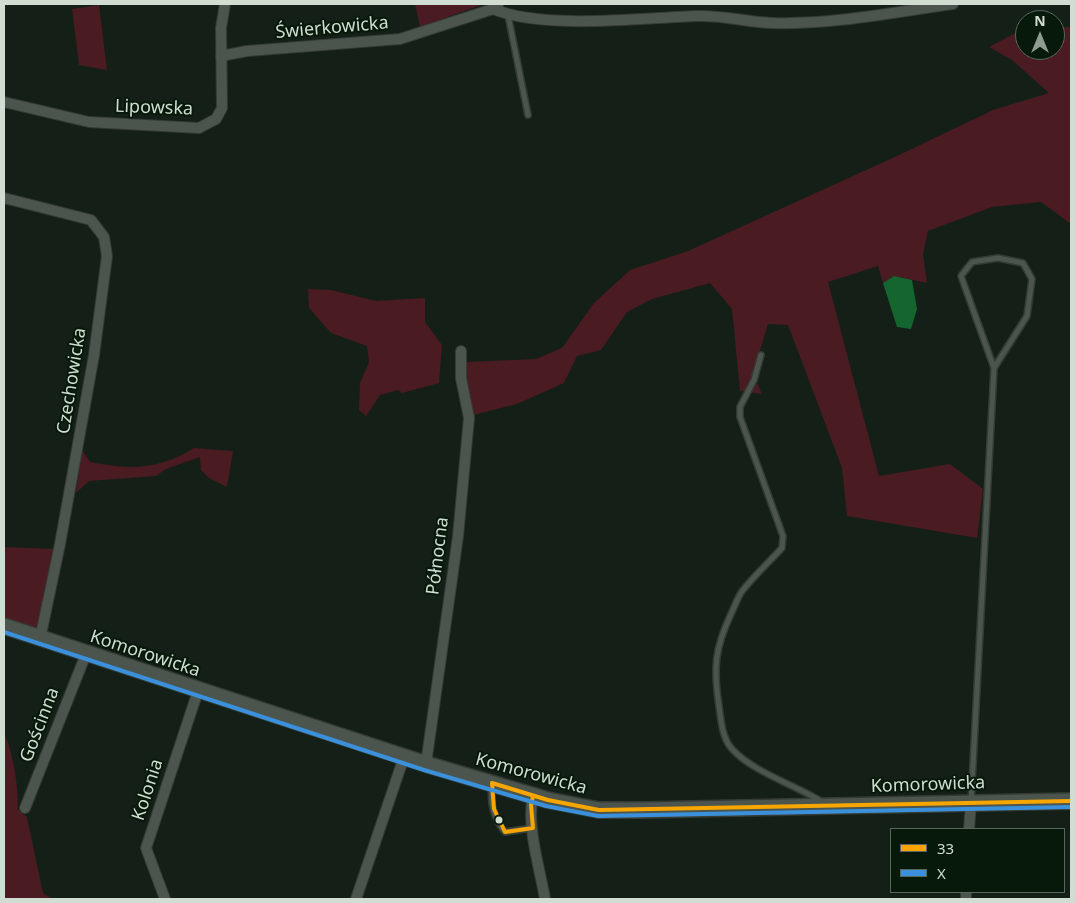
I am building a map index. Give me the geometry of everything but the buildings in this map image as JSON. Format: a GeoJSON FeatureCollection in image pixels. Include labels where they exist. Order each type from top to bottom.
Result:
{"type":"FeatureCollection","features":[{"type":"Feature","properties":{"kind":"street","name":"Lipowska"},"geometry":{"type":"LineString","coordinates":[[4,102],[90,122],[199,128],[216,119],[222,108],[221,28],[225,4]]}},
{"type":"Feature","properties":{"kind":"street"},"geometry":{"type":"LineString","coordinates":[[496,6],[508,15],[570,20],[719,15],[772,23],[834,20],[953,4]]}},
{"type":"Feature","properties":{"kind":"street","name":"Świerkowicka"},"geometry":{"type":"LineString","coordinates":[[221,56],[247,51],[400,39],[496,6]]}},
{"type":"Feature","properties":{"kind":"street","name":"Czechowicka"},"geometry":{"type":"LineString","coordinates":[[4,198],[91,220],[104,237],[107,256],[94,355],[60,544],[40,639]]}},
{"type":"Feature","properties":{"kind":"street","name":"Północna"},"geometry":{"type":"LineString","coordinates":[[426,764],[458,533],[469,418],[461,378],[461,351]]}},
{"type":"Feature","properties":{"kind":"street","name":"Komorowicka"},"geometry":{"type":"LineString","coordinates":[[4,626],[426,764],[578,808],[599,810],[830,807],[1071,801]]}},
{"type":"Feature","properties":{"kind":"street","name":"Gościnna"},"geometry":{"type":"LineString","coordinates":[[25,808],[86,654]]}},
{"type":"Feature","properties":{"kind":"street","name":"Kolonia"},"geometry":{"type":"LineString","coordinates":[[165,899],[146,848],[198,691]]}},
{"type":"Feature","properties":{"kind":"street"},"geometry":{"type":"LineString","coordinates":[[356,899],[404,757]]}},
{"type":"Feature","properties":{"kind":"street"},"geometry":{"type":"LineString","coordinates":[[533,796],[531,805],[533,828],[545,899]]}},
{"type":"Feature","properties":{"kind":"street"},"geometry":{"type":"LineString","coordinates":[[969,828],[971,803]]}},
{"type":"Feature","properties":{"kind":"lane"},"geometry":{"type":"LineString","coordinates":[[508,15],[528,115]]}},
{"type":"Feature","properties":{"kind":"lane"},"geometry":{"type":"LineString","coordinates":[[971,803],[994,368],[961,276],[972,262],[998,258],[1023,263],[1032,279],[1027,316],[994,368]]}},
{"type":"Feature","properties":{"kind":"lane"},"geometry":{"type":"LineString","coordinates":[[761,354],[754,380],[740,407],[740,417],[783,536],[783,542],[782,548],[742,592],[722,633],[715,656],[716,690],[722,730],[731,748],[742,758],[770,775],[807,792],[830,807]]}},
{"type":"Feature","properties":{"kind":"lane"},"geometry":{"type":"LineString","coordinates":[[492,783],[491,797],[496,822],[505,832],[533,828]]}},
{"type":"Feature","properties":{"kind":"shaded area"},"geometry":{"type":"Polygon","coordinates":[[[415,4],[484,4],[420,27],[415,4]]]}},
{"type":"Feature","properties":{"kind":"shaded area"},"geometry":{"type":"Polygon","coordinates":[[[99,5],[107,70],[79,65],[72,9],[99,5]]]}},
{"type":"Feature","properties":{"kind":"shaded area"},"geometry":{"type":"Polygon","coordinates":[[[1065,27],[1071,27],[1071,224],[1041,202],[992,207],[928,231],[923,254],[927,283],[894,276],[883,283],[878,266],[828,282],[879,476],[950,464],[983,489],[977,538],[847,516],[842,468],[788,325],[768,324],[753,374],[762,394],[740,391],[732,309],[710,283],[652,299],[627,312],[601,350],[577,356],[564,383],[517,404],[473,415],[466,379],[467,362],[536,359],[562,348],[594,303],[630,270],[688,251],[993,110],[1049,93],[1012,60],[989,47],[1015,33],[1015,60],[1065,60],[1065,27]]]}},
{"type":"Feature","properties":{"kind":"shaded area"},"geometry":{"type":"Polygon","coordinates":[[[894,276],[912,280],[917,309],[911,329],[897,327],[883,283],[894,276]]]}},
{"type":"Feature","properties":{"kind":"shaded area"},"geometry":{"type":"Polygon","coordinates":[[[308,289],[331,290],[376,301],[425,298],[425,322],[442,345],[439,383],[402,393],[398,390],[380,395],[366,416],[359,410],[360,383],[369,362],[367,346],[331,333],[309,308],[308,289]]]}},
{"type":"Feature","properties":{"kind":"shaded area"},"geometry":{"type":"Polygon","coordinates":[[[194,448],[233,451],[227,487],[209,478],[201,470],[200,457],[166,469],[156,476],[89,481],[76,493],[82,450],[90,462],[131,467],[169,461],[194,448]]]}},
{"type":"Feature","properties":{"kind":"shaded area"},"geometry":{"type":"Polygon","coordinates":[[[4,547],[53,549],[37,630],[4,618],[4,547]]]}},
{"type":"Feature","properties":{"kind":"shaded area"},"geometry":{"type":"Polygon","coordinates":[[[4,732],[15,771],[18,810],[27,817],[43,893],[52,899],[4,899],[4,732]]]}},
{"type":"Feature","properties":{"kind":"transit line","name":"X"},"geometry":{"type":"LineString","coordinates":[[4,632],[424,770],[546,806],[598,816],[1071,807]]}},
{"type":"Feature","properties":{"kind":"transit line","name":"33"},"geometry":{"type":"LineString","coordinates":[[533,796],[531,805],[533,828],[505,832],[494,809],[492,783],[548,800],[599,810],[1071,801]]}}]}
